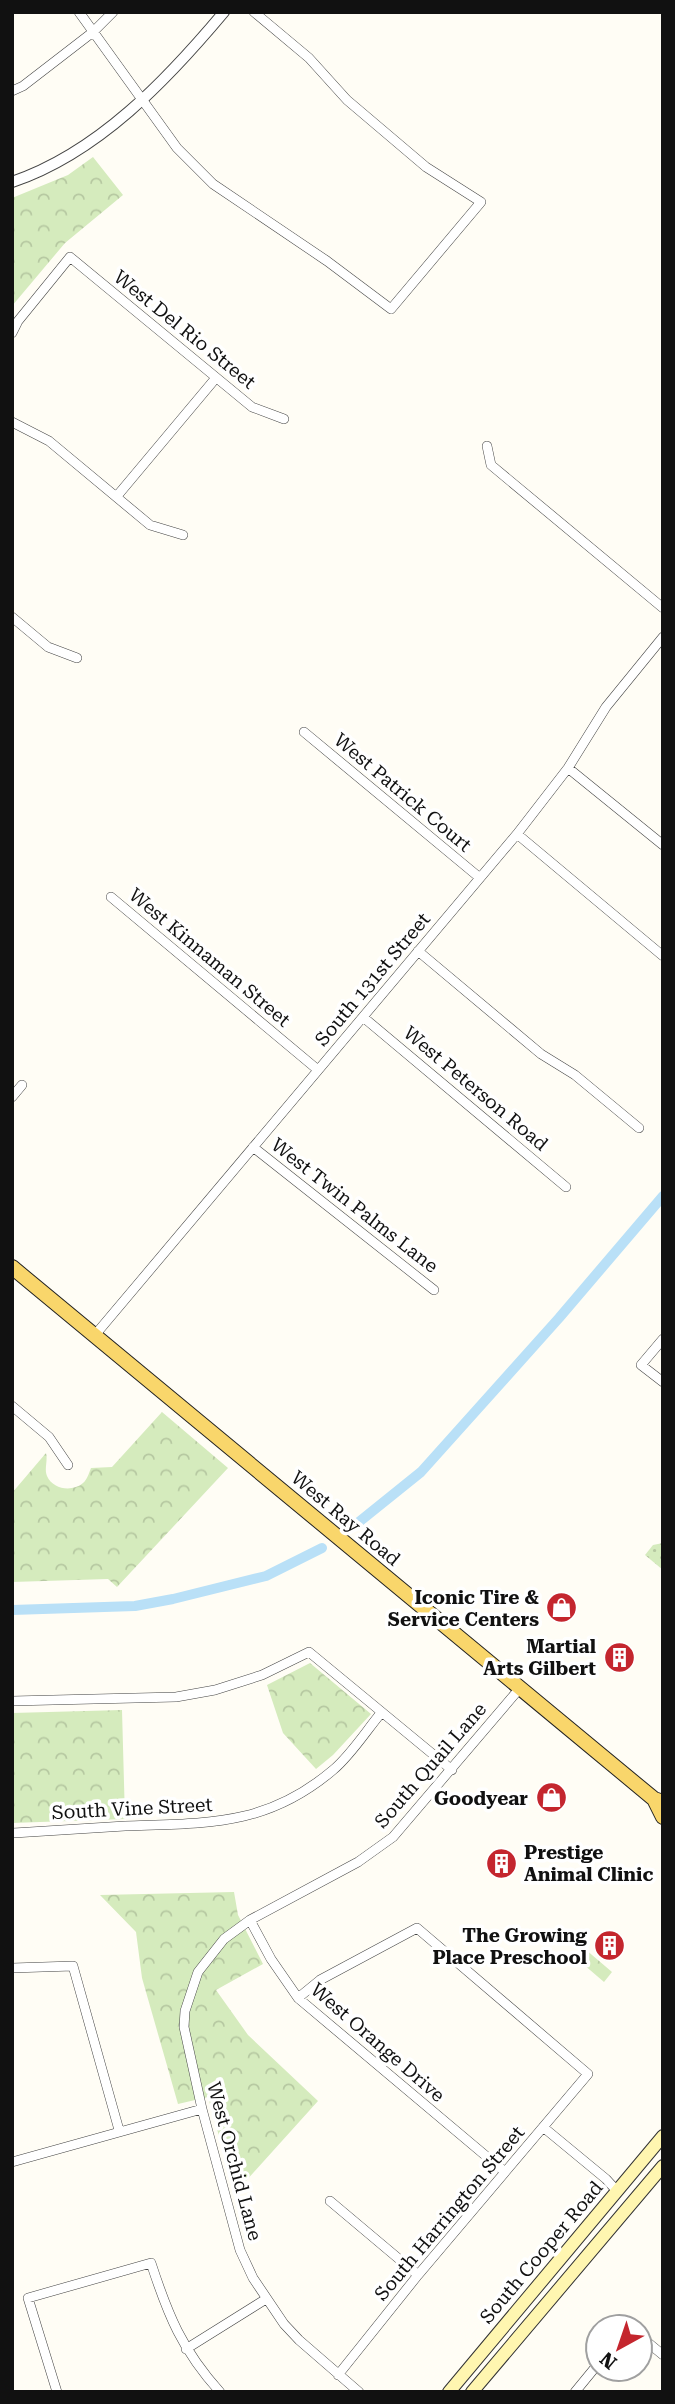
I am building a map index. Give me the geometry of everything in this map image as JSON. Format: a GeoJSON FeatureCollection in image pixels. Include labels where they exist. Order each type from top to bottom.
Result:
{"type":"FeatureCollection","features":[{"type":"Feature","properties":{"kind":"main road","name":"West Ray Road"},"geometry":{"type":"LineString","coordinates":[[12,1267],[658,1801],[663,1816]]}},
{"type":"Feature","properties":{"kind":"main road","name":"South Cooper Road"},"geometry":{"type":"LineString","coordinates":[[449,2392],[663,2136]]}},
{"type":"Feature","properties":{"kind":"main road","name":"South Cooper Road"},"geometry":{"type":"LineString","coordinates":[[472,2392],[663,2166]]}},
{"type":"Feature","properties":{"kind":"main road"},"geometry":{"type":"LineString","coordinates":[[617,2191],[632,2203]]}},
{"type":"Feature","properties":{"kind":"street"},"geometry":{"type":"LineString","coordinates":[[79,12],[177,148],[213,184],[327,261],[391,309],[481,202],[417,160],[347,100],[309,58],[254,12]]}},
{"type":"Feature","properties":{"kind":"street"},"geometry":{"type":"LineString","coordinates":[[12,92],[93,32],[113,12]]}},
{"type":"Feature","properties":{"kind":"street"},"geometry":{"type":"LineString","coordinates":[[12,181],[61,160],[87,143],[178,66],[224,12]]}},
{"type":"Feature","properties":{"kind":"street","name":"West Del Rio Street"},"geometry":{"type":"LineString","coordinates":[[12,333],[18,321],[70,257],[215,379],[252,407],[284,419]]}},
{"type":"Feature","properties":{"kind":"street"},"geometry":{"type":"LineString","coordinates":[[117,496],[215,379]]}},
{"type":"Feature","properties":{"kind":"street"},"geometry":{"type":"LineString","coordinates":[[12,422],[49,441],[149,525],[183,535]]}},
{"type":"Feature","properties":{"kind":"street"},"geometry":{"type":"LineString","coordinates":[[487,446],[491,465],[663,608]]}},
{"type":"Feature","properties":{"kind":"street"},"geometry":{"type":"LineString","coordinates":[[12,617],[48,647],[77,658]]}},
{"type":"Feature","properties":{"kind":"street","name":"South 131st Street"},"geometry":{"type":"LineString","coordinates":[[95,1335],[517,834],[568,768],[606,707],[663,637]]}},
{"type":"Feature","properties":{"kind":"street","name":"West Patrick Court"},"geometry":{"type":"LineString","coordinates":[[304,732],[480,878]]}},
{"type":"Feature","properties":{"kind":"street"},"geometry":{"type":"LineString","coordinates":[[568,768],[663,845]]}},
{"type":"Feature","properties":{"kind":"street"},"geometry":{"type":"LineString","coordinates":[[517,834],[663,956]]}},
{"type":"Feature","properties":{"kind":"street","name":"West Kinnaman Street"},"geometry":{"type":"LineString","coordinates":[[111,897],[318,1070]]}},
{"type":"Feature","properties":{"kind":"street"},"geometry":{"type":"LineString","coordinates":[[418,951],[541,1054],[575,1075],[639,1128]]}},
{"type":"Feature","properties":{"kind":"street","name":"West Peterson Road"},"geometry":{"type":"LineString","coordinates":[[363,1017],[566,1186]]}},
{"type":"Feature","properties":{"kind":"street"},"geometry":{"type":"LineString","coordinates":[[12,1097],[22,1085]]}},
{"type":"Feature","properties":{"kind":"street","name":"West Twin Palms Lane"},"geometry":{"type":"LineString","coordinates":[[253,1147],[434,1290]]}},
{"type":"Feature","properties":{"kind":"street"},"geometry":{"type":"LineString","coordinates":[[663,1339],[641,1364],[663,1382]]}},
{"type":"Feature","properties":{"kind":"street"},"geometry":{"type":"LineString","coordinates":[[12,1406],[49,1437],[68,1465]]}},
{"type":"Feature","properties":{"kind":"street"},"geometry":{"type":"LineString","coordinates":[[12,1701],[176,1696],[215,1690],[262,1675],[309,1652],[452,1770]]}},
{"type":"Feature","properties":{"kind":"street","name":"South Quail Lane"},"geometry":{"type":"LineString","coordinates":[[250,1920],[358,1862],[393,1838],[520,1688]]}},
{"type":"Feature","properties":{"kind":"street","name":"South Vine Street"},"geometry":{"type":"LineString","coordinates":[[12,1833],[192,1825],[248,1816],[284,1803],[335,1769],[381,1713]]}},
{"type":"Feature","properties":{"kind":"street","name":"West Orange Drive"},"geometry":{"type":"LineString","coordinates":[[250,1920],[271,1959],[298,1997],[505,2172]]}},
{"type":"Feature","properties":{"kind":"street","name":"West Orchid Lane"},"geometry":{"type":"LineString","coordinates":[[250,1920],[224,1939],[210,1954],[198,1972],[189,1996],[184,2027],[201,2109],[240,2250],[253,2278],[284,2324],[359,2392]]}},
{"type":"Feature","properties":{"kind":"street","name":"South Harrington Street"},"geometry":{"type":"LineString","coordinates":[[298,1997],[320,1980],[417,1928],[588,2074],[418,2275],[338,2375]]}},
{"type":"Feature","properties":{"kind":"street"},"geometry":{"type":"LineString","coordinates":[[12,1968],[73,1966],[119,2130]]}},
{"type":"Feature","properties":{"kind":"street"},"geometry":{"type":"LineString","coordinates":[[12,2162],[201,2109]]}},
{"type":"Feature","properties":{"kind":"street"},"geometry":{"type":"LineString","coordinates":[[543,2127],[617,2191]]}},
{"type":"Feature","properties":{"kind":"street"},"geometry":{"type":"LineString","coordinates":[[330,2201],[418,2275]]}},
{"type":"Feature","properties":{"kind":"street"},"geometry":{"type":"LineString","coordinates":[[57,2392],[28,2298],[151,2263],[166,2309],[186,2348],[220,2392]]}},
{"type":"Feature","properties":{"kind":"street"},"geometry":{"type":"LineString","coordinates":[[186,2348],[266,2299]]}},
{"type":"Feature","properties":{"kind":"green space"},"geometry":{"type":"Polygon","coordinates":[[[93,157],[123,195],[65,243],[12,306],[12,198],[68,175],[93,157]]]}},
{"type":"Feature","properties":{"kind":"green space"},"geometry":{"type":"Polygon","coordinates":[[[162,1412],[228,1468],[117,1587],[108,1579],[12,1582],[12,1493],[46,1453],[46,1473],[50,1481],[58,1487],[74,1488],[84,1482],[91,1468],[112,1467],[162,1412]]]}},
{"type":"Feature","properties":{"kind":"green space"},"geometry":{"type":"Polygon","coordinates":[[[663,1543],[663,1570],[645,1555],[653,1545],[663,1543]]]}},
{"type":"Feature","properties":{"kind":"green space"},"geometry":{"type":"Polygon","coordinates":[[[310,1663],[371,1714],[333,1755],[316,1769],[283,1733],[267,1685],[310,1663]]]}},
{"type":"Feature","properties":{"kind":"green space"},"geometry":{"type":"Polygon","coordinates":[[[122,1710],[125,1819],[12,1823],[12,1713],[122,1710]]]}},
{"type":"Feature","properties":{"kind":"green space"},"geometry":{"type":"Polygon","coordinates":[[[234,1892],[238,1915],[263,1964],[216,1990],[248,2035],[318,2101],[235,2193],[208,2097],[178,2104],[142,1978],[136,1932],[100,1895],[234,1892]]]}},
{"type":"Feature","properties":{"kind":"green space"},"geometry":{"type":"Polygon","coordinates":[[[585,1949],[612,1972],[604,1982],[576,1958],[585,1949]]]}},
{"type":"Feature","properties":{"kind":"waterway"},"geometry":{"type":"LineString","coordinates":[[354,1526],[421,1472],[559,1318],[663,1196]]}},
{"type":"Feature","properties":{"kind":"waterway"},"geometry":{"type":"LineString","coordinates":[[12,1610],[135,1606],[173,1599],[266,1576],[322,1548]]}},
{"type":"Feature","properties":{"kind":"place","name":"Iconic Tire & Service Centers"},"geometry":{"type":"Point","coordinates":[562,1608]}},
{"type":"Feature","properties":{"kind":"place","name":"Martial Arts Gilbert"},"geometry":{"type":"Point","coordinates":[619,1657]}},
{"type":"Feature","properties":{"kind":"place","name":"Goodyear"},"geometry":{"type":"Point","coordinates":[551,1798]}},
{"type":"Feature","properties":{"kind":"place","name":"Prestige Animal Clinic"},"geometry":{"type":"Point","coordinates":[501,1863]}},
{"type":"Feature","properties":{"kind":"place","name":"The Growing Place Preschool"},"geometry":{"type":"Point","coordinates":[610,1946]}}]}
